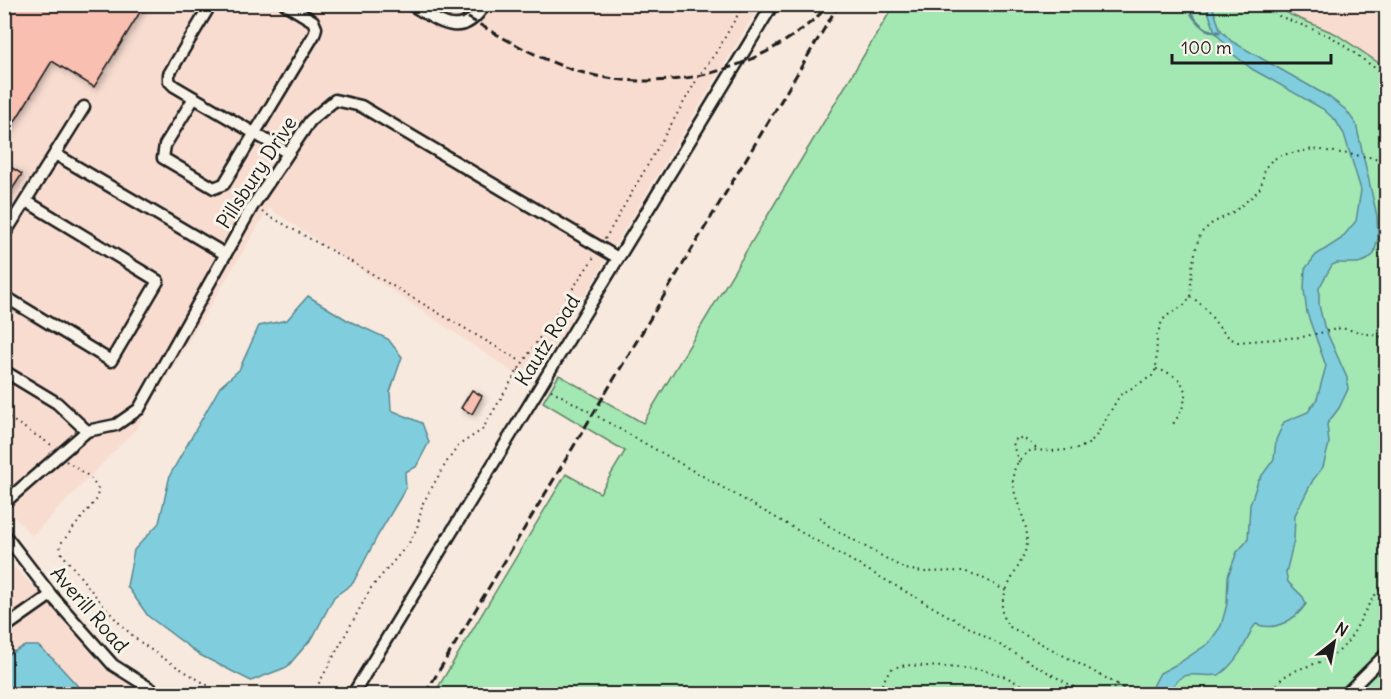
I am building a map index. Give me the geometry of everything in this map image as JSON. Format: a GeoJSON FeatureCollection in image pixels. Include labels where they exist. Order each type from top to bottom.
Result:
{"type":"FeatureCollection","features":[{"type":"Feature","properties":{"kind":"street"},"geometry":{"type":"LineString","coordinates":[[211,4],[170,74],[169,81],[288,153]]}},
{"type":"Feature","properties":{"kind":"street"},"geometry":{"type":"LineString","coordinates":[[194,98],[165,145],[164,158],[214,188],[220,187],[255,134],[314,35],[316,28],[313,21],[285,4]]}},
{"type":"Feature","properties":{"kind":"street"},"geometry":{"type":"LineString","coordinates":[[410,4],[452,27],[462,26],[485,4]]}},
{"type":"Feature","properties":{"kind":"street","name":"Kautz Road"},"geometry":{"type":"LineString","coordinates":[[353,694],[773,4]]}},
{"type":"Feature","properties":{"kind":"street","name":"Pillsbury Drive"},"geometry":{"type":"LineString","coordinates":[[4,503],[87,431],[116,425],[139,409],[252,207],[309,121],[335,100],[361,106],[618,258]]}},
{"type":"Feature","properties":{"kind":"street"},"geometry":{"type":"LineString","coordinates":[[4,235],[84,107]]}},
{"type":"Feature","properties":{"kind":"street"},"geometry":{"type":"LineString","coordinates":[[55,154],[225,254]]}},
{"type":"Feature","properties":{"kind":"street"},"geometry":{"type":"LineString","coordinates":[[4,296],[111,361],[158,281],[26,201]]}},
{"type":"Feature","properties":{"kind":"street"},"geometry":{"type":"LineString","coordinates":[[4,370],[57,404],[87,431]]}},
{"type":"Feature","properties":{"kind":"street","name":"Averill Road"},"geometry":{"type":"LineString","coordinates":[[4,534],[51,595],[113,665],[159,694]]}},
{"type":"Feature","properties":{"kind":"street"},"geometry":{"type":"LineString","coordinates":[[4,628],[51,595]]}},
{"type":"Feature","properties":{"kind":"street"},"geometry":{"type":"LineString","coordinates":[[1346,694],[1386,654]]}},
{"type":"Feature","properties":{"kind":"path"},"geometry":{"type":"LineString","coordinates":[[313,694],[363,600],[409,543],[417,528],[423,503],[446,463],[459,445],[482,430],[518,370],[600,247],[699,76],[717,51],[744,4]]}},
{"type":"Feature","properties":{"kind":"path"},"geometry":{"type":"LineString","coordinates":[[1265,4],[1279,15],[1332,37],[1386,76]]}},
{"type":"Feature","properties":{"kind":"path"},"geometry":{"type":"LineString","coordinates":[[1132,694],[1052,647],[1010,627],[1005,622],[1002,615],[1006,591],[1011,577],[1024,558],[1027,545],[1026,525],[1012,488],[1019,462],[1024,455],[1037,449],[1056,451],[1077,449],[1088,444],[1096,436],[1120,395],[1146,381],[1156,369],[1157,334],[1161,324],[1165,317],[1186,304],[1190,297],[1192,267],[1201,233],[1211,224],[1235,211],[1254,195],[1261,187],[1265,168],[1272,160],[1282,154],[1314,149],[1375,158],[1386,164]]}},
{"type":"Feature","properties":{"kind":"path"},"geometry":{"type":"LineString","coordinates":[[252,207],[357,265],[523,363]]}},
{"type":"Feature","properties":{"kind":"path"},"geometry":{"type":"LineString","coordinates":[[1190,297],[1203,306],[1229,339],[1238,342],[1309,336],[1336,329],[1360,331],[1386,338]]}},
{"type":"Feature","properties":{"kind":"path"},"geometry":{"type":"LineString","coordinates":[[1156,369],[1173,374],[1183,384],[1185,392],[1181,412],[1173,423]]}},
{"type":"Feature","properties":{"kind":"path"},"geometry":{"type":"LineString","coordinates":[[518,370],[1086,694]]}},
{"type":"Feature","properties":{"kind":"path"},"geometry":{"type":"LineString","coordinates":[[4,415],[52,445],[58,456],[90,477],[98,489],[97,499],[62,542],[60,546],[62,554],[99,600],[132,635],[221,694]]}},
{"type":"Feature","properties":{"kind":"path"},"geometry":{"type":"LineString","coordinates":[[1019,462],[1012,443],[1016,438],[1020,437],[1037,449]]}},
{"type":"Feature","properties":{"kind":"path"},"geometry":{"type":"LineString","coordinates":[[820,517],[827,525],[906,569],[923,572],[963,571],[979,576],[1006,591]]}},
{"type":"Feature","properties":{"kind":"path"},"geometry":{"type":"LineString","coordinates":[[1269,694],[1285,676],[1329,658],[1340,650],[1351,637],[1373,597],[1386,584]]}},
{"type":"Feature","properties":{"kind":"path"},"geometry":{"type":"LineString","coordinates":[[868,694],[879,690],[889,671],[898,665],[980,669],[1006,677],[1038,694]]}},
{"type":"Feature","properties":{"kind":"path"},"geometry":{"type":"LineString","coordinates":[[1111,694],[1117,684]]}},
{"type":"Feature","properties":{"kind":"shaded area"},"geometry":{"type":"Polygon","coordinates":[[[5,5],[760,5],[531,384],[269,208],[136,429],[32,536],[5,507],[5,5]]]}},
{"type":"Feature","properties":{"kind":"shaded area"},"geometry":{"type":"Polygon","coordinates":[[[1247,5],[1386,5],[1386,98],[1247,5]]]}},
{"type":"Feature","properties":{"kind":"shaded area"},"geometry":{"type":"Polygon","coordinates":[[[4,556],[45,599],[105,669],[148,694],[5,694],[4,556]]]}},
{"type":"Feature","properties":{"kind":"green space"},"geometry":{"type":"Polygon","coordinates":[[[894,5],[1276,5],[1291,15],[1336,34],[1386,68],[1386,648],[1340,694],[434,694],[566,474],[600,493],[625,451],[543,402],[559,375],[643,423],[894,5]]]}},
{"type":"Feature","properties":{"kind":"green space"},"geometry":{"type":"Polygon","coordinates":[[[1386,661],[1386,694],[1353,694],[1386,661]]]}},
{"type":"Feature","properties":{"kind":"water"},"geometry":{"type":"Polygon","coordinates":[[[1206,5],[1212,5],[1220,29],[1231,41],[1329,97],[1346,110],[1356,124],[1377,216],[1378,238],[1374,254],[1367,260],[1332,265],[1319,288],[1319,305],[1324,326],[1347,378],[1348,389],[1339,408],[1327,424],[1329,444],[1323,467],[1313,480],[1295,515],[1294,540],[1286,573],[1288,582],[1303,597],[1306,604],[1284,623],[1270,626],[1256,624],[1236,658],[1219,675],[1184,676],[1168,694],[1149,694],[1160,673],[1209,643],[1221,626],[1227,604],[1228,576],[1237,552],[1248,540],[1250,505],[1258,481],[1274,459],[1276,440],[1284,422],[1308,412],[1317,399],[1326,366],[1307,313],[1304,290],[1305,269],[1316,255],[1341,239],[1356,221],[1361,190],[1344,134],[1336,121],[1323,109],[1252,69],[1234,55],[1215,32],[1206,5]]]}},
{"type":"Feature","properties":{"kind":"water"},"geometry":{"type":"Polygon","coordinates":[[[308,296],[347,320],[388,339],[402,357],[390,392],[391,410],[422,423],[429,442],[416,467],[405,472],[406,488],[353,583],[334,597],[313,637],[287,667],[251,681],[200,655],[148,616],[127,586],[134,550],[159,523],[170,475],[220,387],[239,370],[259,326],[287,320],[308,296]]]}},
{"type":"Feature","properties":{"kind":"water"},"geometry":{"type":"Polygon","coordinates":[[[25,646],[38,646],[85,694],[5,694],[5,656],[25,646]]]}},
{"type":"Feature","properties":{"kind":"building"},"geometry":{"type":"Polygon","coordinates":[[[4,4],[145,4],[94,87],[52,61],[4,139],[4,4]]]}},
{"type":"Feature","properties":{"kind":"building"},"geometry":{"type":"Polygon","coordinates":[[[4,163],[22,174],[4,202],[4,163]]]}},
{"type":"Feature","properties":{"kind":"building"},"geometry":{"type":"Polygon","coordinates":[[[472,390],[482,396],[472,414],[461,408],[472,390]]]}},
{"type":"Feature","properties":{"kind":"waterway"},"geometry":{"type":"LineString","coordinates":[[1187,4],[1199,24],[1208,30],[1219,32]]}},
{"type":"Feature","properties":{"kind":"railway"},"geometry":{"type":"LineString","coordinates":[[423,4],[451,15]]}},
{"type":"Feature","properties":{"kind":"railway"},"geometry":{"type":"LineString","coordinates":[[445,4],[547,60],[597,76],[633,81],[669,80],[705,74],[740,64],[773,48],[803,28],[830,4]]}},
{"type":"Feature","properties":{"kind":"railway"},"geometry":{"type":"LineString","coordinates":[[425,694],[839,4]]}}]}
